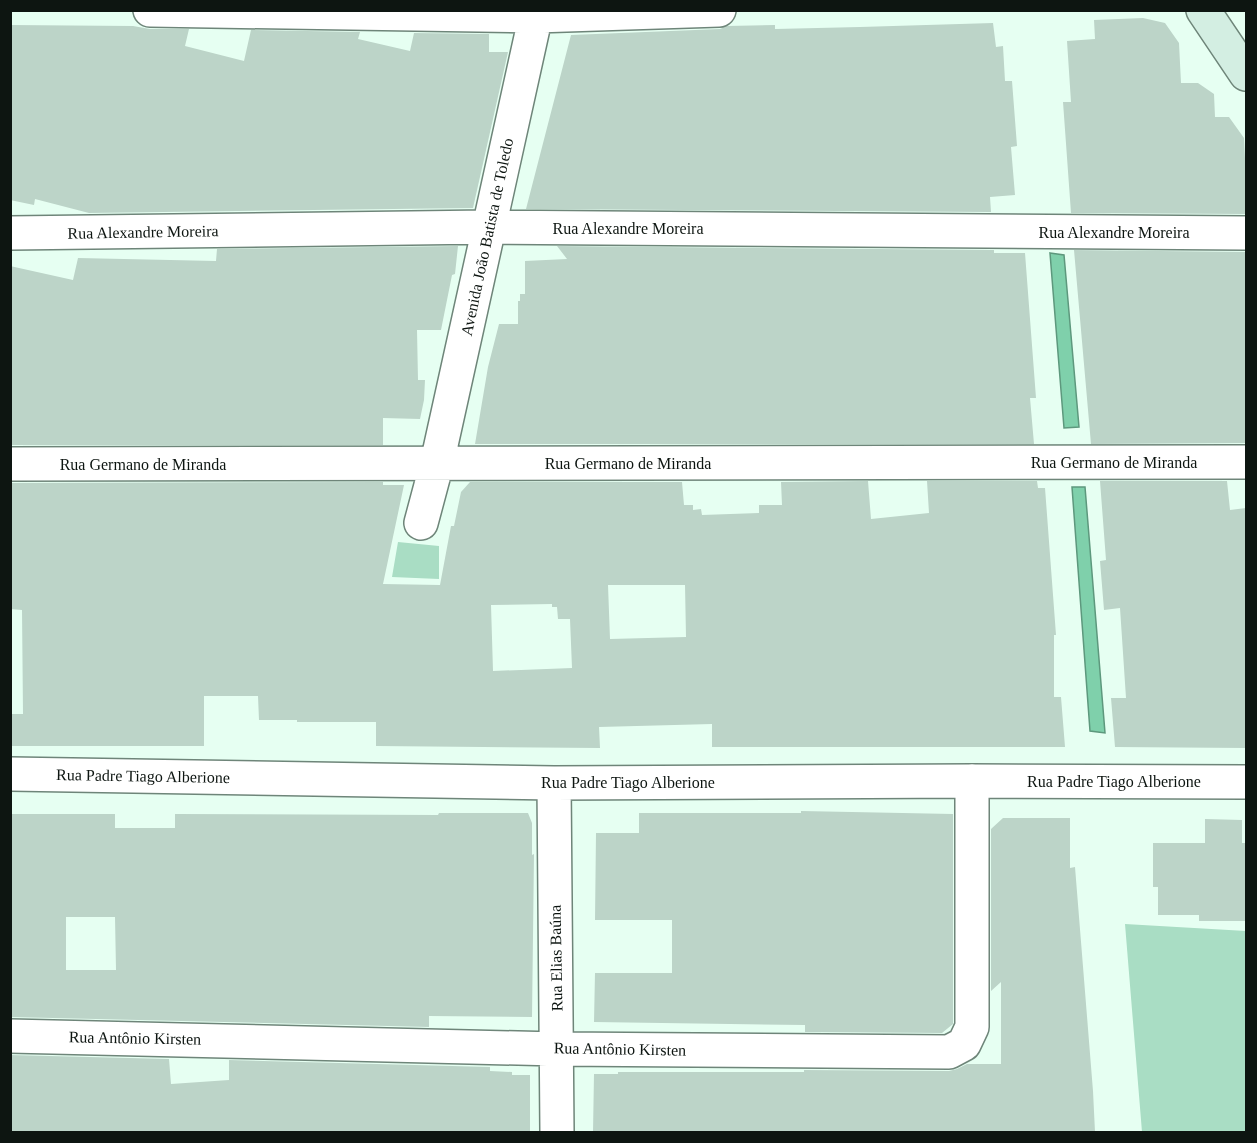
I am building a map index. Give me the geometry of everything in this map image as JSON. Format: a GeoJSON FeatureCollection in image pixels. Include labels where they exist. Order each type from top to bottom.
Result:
{"type":"FeatureCollection","features":[{"type":"Feature","properties":{"kind":"main road"},"geometry":{"type":"LineString","coordinates":[[1203,10],[1246,74]]}},
{"type":"Feature","properties":{"kind":"street"},"geometry":{"type":"LineString","coordinates":[[150,10],[536,13],[719,10]]}},
{"type":"Feature","properties":{"kind":"street","name":"Avenida João Batista de Toledo"},"geometry":{"type":"LineString","coordinates":[[421,523],[437,463],[536,13]]}},
{"type":"Feature","properties":{"kind":"street","name":"Rua Alexandre Moreira"},"geometry":{"type":"LineString","coordinates":[[10,234],[488,227],[1246,233]]}},
{"type":"Feature","properties":{"kind":"street","name":"Rua Germano de Miranda"},"geometry":{"type":"LineString","coordinates":[[10,464],[1246,462]]}},
{"type":"Feature","properties":{"kind":"street","name":"Rua Padre Tiago Alberione"},"geometry":{"type":"LineString","coordinates":[[10,774],[554,783],[1246,782]]}},
{"type":"Feature","properties":{"kind":"street","name":"Rua Antônio Kirsten"},"geometry":{"type":"LineString","coordinates":[[10,1036],[557,1048],[949,1052],[964,1044],[972,1027],[972,781]]}},
{"type":"Feature","properties":{"kind":"street","name":"Rua Elias Baúna"},"geometry":{"type":"LineString","coordinates":[[554,783],[557,1132]]}},
{"type":"Feature","properties":{"kind":"shaded area"},"geometry":{"type":"Polygon","coordinates":[[[1050,253],[1064,255],[1079,427],[1064,428],[1050,253]]]}},
{"type":"Feature","properties":{"kind":"shaded area"},"geometry":{"type":"Polygon","coordinates":[[[1072,487],[1085,487],[1105,733],[1090,731],[1072,487]]]}},
{"type":"Feature","properties":{"kind":"shaded area"},"geometry":{"type":"Polygon","coordinates":[[[398,542],[439,546],[439,579],[392,577],[398,542]]]}},
{"type":"Feature","properties":{"kind":"shaded area"},"geometry":{"type":"Polygon","coordinates":[[[1125,924],[1246,931],[1246,1132],[1142,1132],[1125,924]]]}},
{"type":"Feature","properties":{"kind":"building"},"geometry":{"type":"Polygon","coordinates":[[[1143,18],[1165,23],[1179,43],[1181,83],[1198,83],[1214,94],[1215,117],[1229,117],[1244,138],[1246,214],[1071,213],[1063,102],[1071,102],[1067,41],[1095,39],[1094,20],[1143,18]]]}},
{"type":"Feature","properties":{"kind":"building"},"geometry":{"type":"Polygon","coordinates":[[[993,23],[996,47],[1003,46],[1005,81],[1012,81],[1017,146],[1011,147],[1015,195],[990,197],[991,212],[526,209],[571,35],[720,29],[727,26],[775,25],[775,29],[993,23]]]}},
{"type":"Feature","properties":{"kind":"building"},"geometry":{"type":"Polygon","coordinates":[[[10,25],[189,29],[185,46],[244,61],[251,30],[360,32],[358,39],[410,51],[414,33],[489,34],[489,52],[508,52],[473,208],[89,213],[35,199],[34,205],[10,200],[10,25]]]}},
{"type":"Feature","properties":{"kind":"building"},"geometry":{"type":"Polygon","coordinates":[[[458,246],[455,274],[452,275],[441,330],[417,330],[418,380],[425,380],[420,419],[383,418],[383,445],[10,445],[10,266],[73,280],[78,258],[216,261],[217,249],[458,246]]]}},
{"type":"Feature","properties":{"kind":"building"},"geometry":{"type":"Polygon","coordinates":[[[557,246],[994,250],[994,253],[1025,253],[1036,398],[1030,398],[1034,444],[475,444],[488,367],[499,324],[518,324],[518,301],[520,301],[520,294],[525,294],[525,261],[567,259],[557,246]]]}},
{"type":"Feature","properties":{"kind":"building"},"geometry":{"type":"Polygon","coordinates":[[[1074,250],[1246,252],[1246,443],[1091,444],[1074,250]]]}},
{"type":"Feature","properties":{"kind":"building"},"geometry":{"type":"Polygon","coordinates":[[[868,481],[871,519],[929,513],[927,481],[1037,481],[1038,488],[1045,488],[1056,635],[1054,635],[1054,697],[1061,697],[1065,747],[712,747],[712,724],[599,727],[600,748],[376,746],[376,722],[259,720],[258,696],[204,696],[204,746],[10,746],[10,714],[23,714],[22,610],[10,609],[10,483],[383,482],[383,485],[404,485],[383,584],[440,585],[451,526],[454,526],[461,492],[470,482],[682,482],[684,505],[693,505],[693,510],[701,509],[702,515],[759,513],[759,505],[782,505],[781,482],[868,481]],[[608,585],[610,639],[686,637],[685,585],[608,585]],[[552,604],[491,605],[493,671],[572,668],[570,619],[558,619],[557,607],[552,607],[552,604]]]}},
{"type":"Feature","properties":{"kind":"building"},"geometry":{"type":"Polygon","coordinates":[[[1100,481],[1227,481],[1230,510],[1246,508],[1246,748],[1115,747],[1111,698],[1126,698],[1120,608],[1104,610],[1100,561],[1106,560],[1100,481]]]}},
{"type":"Feature","properties":{"kind":"building"},"geometry":{"type":"Polygon","coordinates":[[[801,811],[953,814],[953,1024],[942,1033],[805,1032],[805,1025],[594,1022],[595,973],[672,973],[672,920],[595,920],[596,833],[639,833],[639,813],[801,813],[801,811]]]}},
{"type":"Feature","properties":{"kind":"building"},"geometry":{"type":"Polygon","coordinates":[[[439,813],[528,813],[532,823],[532,855],[534,854],[532,1017],[429,1016],[429,1027],[10,1017],[10,814],[115,814],[115,828],[175,828],[175,814],[438,815],[439,813]],[[66,917],[66,970],[116,970],[115,917],[66,917]]]}},
{"type":"Feature","properties":{"kind":"building"},"geometry":{"type":"Polygon","coordinates":[[[1003,818],[1070,818],[1070,868],[1075,867],[1095,1132],[593,1132],[594,1074],[804,1072],[804,1070],[949,1071],[967,1064],[1001,1064],[1001,982],[991,991],[991,829],[1003,818]]]}},
{"type":"Feature","properties":{"kind":"building"},"geometry":{"type":"Polygon","coordinates":[[[1205,819],[1242,820],[1242,843],[1246,843],[1246,921],[1199,921],[1199,915],[1158,915],[1158,887],[1153,887],[1153,843],[1205,843],[1205,819]]]}},
{"type":"Feature","properties":{"kind":"building"},"geometry":{"type":"Polygon","coordinates":[[[10,1055],[169,1059],[171,1084],[229,1080],[229,1060],[490,1067],[490,1071],[530,1075],[530,1132],[10,1132],[10,1055]]]}}]}
